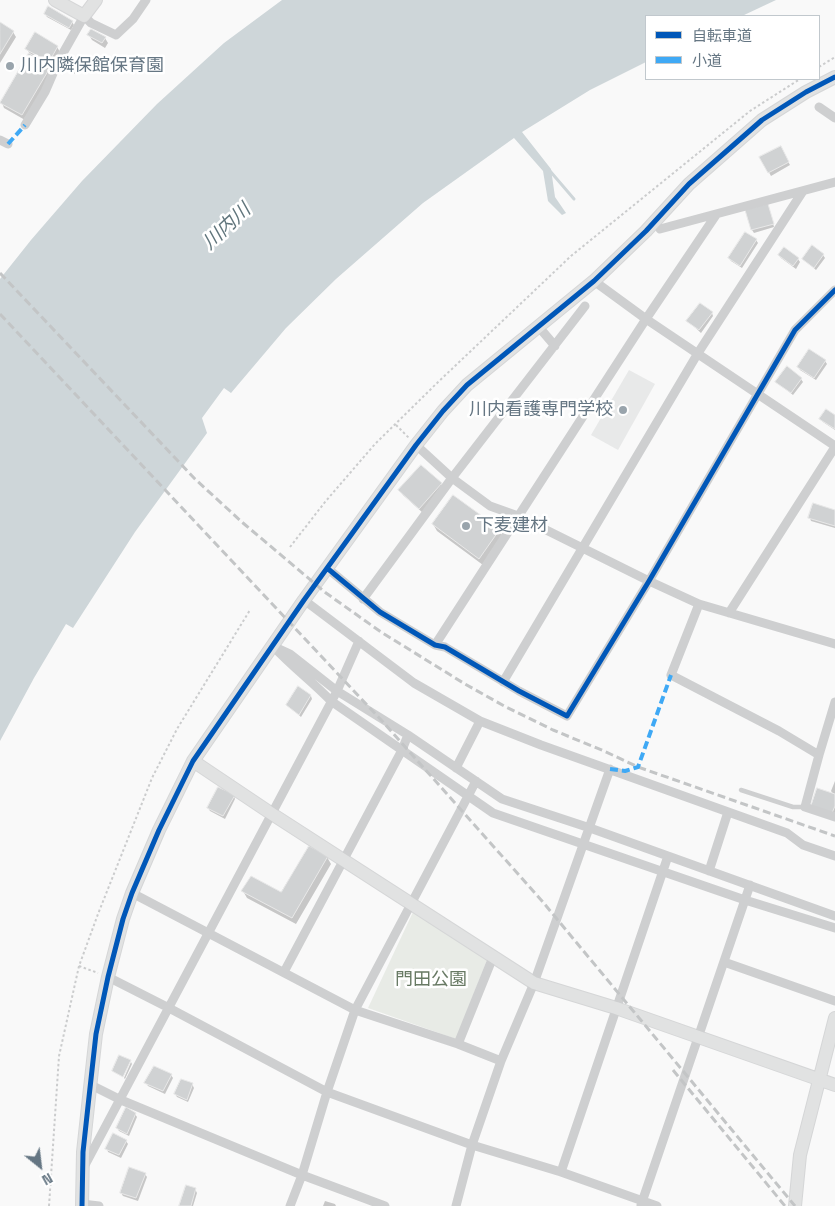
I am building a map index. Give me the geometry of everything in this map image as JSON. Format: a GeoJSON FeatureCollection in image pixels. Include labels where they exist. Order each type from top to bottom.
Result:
{"type":"FeatureCollection","features":[{"type":"Feature","properties":{"kind":"street"},"geometry":{"type":"LineString","coordinates":[[54,0],[84,16],[91,23],[116,35],[133,19],[146,0]]}},
{"type":"Feature","properties":{"kind":"street"},"geometry":{"type":"LineString","coordinates":[[25,125],[45,92],[58,62],[84,16],[96,0]]}},
{"type":"Feature","properties":{"kind":"street"},"geometry":{"type":"LineString","coordinates":[[99,1206],[82,1205],[83,1170],[96,1034],[108,977],[123,919],[132,893],[159,830],[194,761],[304,600],[443,410],[467,385],[594,281],[646,231],[689,184],[730,147],[762,120],[806,92],[835,77]]}},
{"type":"Feature","properties":{"kind":"street"},"geometry":{"type":"LineString","coordinates":[[820,107],[835,118]]}},
{"type":"Feature","properties":{"kind":"street"},"geometry":{"type":"LineString","coordinates":[[660,229],[835,182]]}},
{"type":"Feature","properties":{"kind":"street"},"geometry":{"type":"LineString","coordinates":[[503,682],[698,353],[803,191]]}},
{"type":"Feature","properties":{"kind":"street"},"geometry":{"type":"LineString","coordinates":[[435,644],[646,319],[716,215]]}},
{"type":"Feature","properties":{"kind":"street"},"geometry":{"type":"LineString","coordinates":[[594,281],[646,319],[760,394],[835,447],[728,613]]}},
{"type":"Feature","properties":{"kind":"street"},"geometry":{"type":"LineString","coordinates":[[327,568],[380,612],[567,716],[760,394],[795,330],[835,290]]}},
{"type":"Feature","properties":{"kind":"street"},"geometry":{"type":"LineString","coordinates":[[363,599],[452,478],[585,306]]}},
{"type":"Feature","properties":{"kind":"street"},"geometry":{"type":"LineString","coordinates":[[538,326],[555,346]]}},
{"type":"Feature","properties":{"kind":"street"},"geometry":{"type":"LineString","coordinates":[[416,445],[452,478],[490,506],[518,516],[648,581],[700,604],[835,644]]}},
{"type":"Feature","properties":{"kind":"street"},"geometry":{"type":"LineString","coordinates":[[304,600],[414,683],[480,720],[787,833],[803,845],[835,856]]}},
{"type":"Feature","properties":{"kind":"street"},"geometry":{"type":"LineString","coordinates":[[700,604],[671,675],[779,731],[819,755]]}},
{"type":"Feature","properties":{"kind":"street"},"geometry":{"type":"LineString","coordinates":[[83,1170],[337,691],[359,641]]}},
{"type":"Feature","properties":{"kind":"street"},"geometry":{"type":"LineString","coordinates":[[273,646],[290,654],[337,691],[408,735],[502,799],[590,828],[835,916]]}},
{"type":"Feature","properties":{"kind":"street"},"geometry":{"type":"LineString","coordinates":[[273,646],[285,660],[312,681],[331,701],[493,813],[745,900],[835,928]]}},
{"type":"Feature","properties":{"kind":"street"},"geometry":{"type":"LineString","coordinates":[[835,702],[805,807],[835,817]]}},
{"type":"Feature","properties":{"kind":"street"},"geometry":{"type":"LineString","coordinates":[[456,768],[480,720]]}},
{"type":"Feature","properties":{"kind":"street"},"geometry":{"type":"LineString","coordinates":[[284,972],[402,750],[408,735]]}},
{"type":"Feature","properties":{"kind":"street"},"geometry":{"type":"LineString","coordinates":[[194,761],[272,814],[534,983],[616,1008],[835,1085]]}},
{"type":"Feature","properties":{"kind":"street"},"geometry":{"type":"LineString","coordinates":[[456,1206],[472,1145],[501,1062],[534,983],[610,769]]}},
{"type":"Feature","properties":{"kind":"street"},"geometry":{"type":"LineString","coordinates":[[290,1206],[302,1175],[326,1092],[355,1010],[476,781]]}},
{"type":"Feature","properties":{"kind":"street"},"geometry":{"type":"LineString","coordinates":[[709,871],[728,812]]}},
{"type":"Feature","properties":{"kind":"street"},"geometry":{"type":"LineString","coordinates":[[560,1172],[668,856]]}},
{"type":"Feature","properties":{"kind":"street"},"geometry":{"type":"LineString","coordinates":[[642,1203],[750,885]]}},
{"type":"Feature","properties":{"kind":"street"},"geometry":{"type":"LineString","coordinates":[[132,893],[355,1010],[458,1044],[501,1062]]}},
{"type":"Feature","properties":{"kind":"street"},"geometry":{"type":"LineString","coordinates":[[458,1044],[493,957]]}},
{"type":"Feature","properties":{"kind":"street"},"geometry":{"type":"LineString","coordinates":[[724,962],[835,1001]]}},
{"type":"Feature","properties":{"kind":"street"},"geometry":{"type":"LineString","coordinates":[[108,977],[326,1092],[472,1145],[560,1172],[642,1203],[657,1206]]}},
{"type":"Feature","properties":{"kind":"street"},"geometry":{"type":"LineString","coordinates":[[795,1206],[800,1155],[835,1018]]}},
{"type":"Feature","properties":{"kind":"street"},"geometry":{"type":"LineString","coordinates":[[90,1085],[121,1100],[302,1175],[385,1206]]}},
{"type":"Feature","properties":{"kind":"lane"},"geometry":{"type":"LineString","coordinates":[[741,790],[793,807],[805,807]]}},
{"type":"Feature","properties":{"kind":"path"},"geometry":{"type":"LineString","coordinates":[[820,66],[835,57]]}},
{"type":"Feature","properties":{"kind":"path"},"geometry":{"type":"LineString","coordinates":[[290,547],[325,502],[375,444],[571,256],[750,111],[798,80]]}},
{"type":"Feature","properties":{"kind":"path"},"geometry":{"type":"LineString","coordinates":[[396,425],[416,445]]}},
{"type":"Feature","properties":{"kind":"path"},"geometry":{"type":"LineString","coordinates":[[49,1206],[59,1056],[79,966],[101,905],[152,778],[178,729],[250,610]]}},
{"type":"Feature","properties":{"kind":"path"},"geometry":{"type":"LineString","coordinates":[[79,966],[108,977]]}},
{"type":"Feature","properties":{"kind":"shaded area","name":"川内看護専門学校"},"geometry":{"type":"Polygon","coordinates":[[[629,370],[655,384],[618,450],[591,435],[629,370]]]}},
{"type":"Feature","properties":{"kind":"green space","name":"門田公園"},"geometry":{"type":"Polygon","coordinates":[[[413,912],[487,960],[456,1039],[368,1008],[413,912]]]}},
{"type":"Feature","properties":{"kind":"water","name":"川内川"},"geometry":{"type":"Polygon","coordinates":[[[282,0],[776,0],[744,15],[645,15],[645,62],[590,90],[522,132],[551,169],[555,197],[566,213],[562,215],[548,201],[543,171],[514,138],[423,203],[336,279],[286,328],[231,393],[224,388],[202,418],[207,433],[135,532],[73,628],[66,624],[0,741],[0,279],[82,181],[157,104],[224,43],[282,0]]]}},
{"type":"Feature","properties":{"kind":"building"},"geometry":{"type":"Polygon","coordinates":[[[48,6],[73,21],[69,28],[44,14],[48,6]]]}},
{"type":"Feature","properties":{"kind":"building"},"geometry":{"type":"Polygon","coordinates":[[[0,22],[14,31],[0,54],[0,22]]]}},
{"type":"Feature","properties":{"kind":"building"},"geometry":{"type":"Polygon","coordinates":[[[91,29],[106,37],[102,43],[87,35],[91,29]]]}},
{"type":"Feature","properties":{"kind":"building"},"geometry":{"type":"Polygon","coordinates":[[[35,32],[58,46],[49,62],[25,49],[35,32]]]}},
{"type":"Feature","properties":{"kind":"building"},"geometry":{"type":"Polygon","coordinates":[[[29,53],[51,66],[22,115],[0,103],[29,53]]]}},
{"type":"Feature","properties":{"kind":"building"},"geometry":{"type":"Polygon","coordinates":[[[67,57],[78,64],[73,72],[62,64],[67,57]]]}},
{"type":"Feature","properties":{"kind":"building"},"geometry":{"type":"Polygon","coordinates":[[[781,146],[789,162],[768,173],[759,157],[781,146]]]}},
{"type":"Feature","properties":{"kind":"building"},"geometry":{"type":"Polygon","coordinates":[[[768,204],[774,224],[751,230],[745,210],[768,204]]]}},
{"type":"Feature","properties":{"kind":"building"},"geometry":{"type":"Polygon","coordinates":[[[745,232],[757,239],[740,266],[728,258],[745,232]]]}},
{"type":"Feature","properties":{"kind":"building"},"geometry":{"type":"Polygon","coordinates":[[[812,245],[824,254],[814,268],[802,259],[812,245]]]}},
{"type":"Feature","properties":{"kind":"building"},"geometry":{"type":"Polygon","coordinates":[[[784,247],[799,258],[793,266],[778,255],[784,247]]]}},
{"type":"Feature","properties":{"kind":"building"},"geometry":{"type":"Polygon","coordinates":[[[700,303],[713,312],[699,330],[686,321],[700,303]]]}},
{"type":"Feature","properties":{"kind":"building"},"geometry":{"type":"Polygon","coordinates":[[[809,349],[826,360],[814,378],[797,367],[809,349]]]}},
{"type":"Feature","properties":{"kind":"building"},"geometry":{"type":"Polygon","coordinates":[[[787,366],[802,378],[791,393],[775,382],[787,366]]]}},
{"type":"Feature","properties":{"kind":"building"},"geometry":{"type":"Polygon","coordinates":[[[826,409],[835,415],[835,429],[819,419],[826,409]]]}},
{"type":"Feature","properties":{"kind":"building","name":"下麦建材"},"geometry":{"type":"Polygon","coordinates":[[[421,465],[442,483],[419,509],[398,490],[421,465]]]}},
{"type":"Feature","properties":{"kind":"building","name":"下麦建材"},"geometry":{"type":"Polygon","coordinates":[[[453,495],[500,529],[479,559],[432,524],[453,495]]]}},
{"type":"Feature","properties":{"kind":"building"},"geometry":{"type":"Polygon","coordinates":[[[813,503],[835,510],[835,526],[808,518],[813,503]]]}},
{"type":"Feature","properties":{"kind":"building"},"geometry":{"type":"Polygon","coordinates":[[[298,686],[311,695],[299,715],[286,705],[298,686]]]}},
{"type":"Feature","properties":{"kind":"building"},"geometry":{"type":"Polygon","coordinates":[[[218,787],[235,795],[223,816],[207,808],[218,787]]]}},
{"type":"Feature","properties":{"kind":"building"},"geometry":{"type":"Polygon","coordinates":[[[817,788],[835,794],[835,806],[832,813],[811,806],[817,788]]]}},
{"type":"Feature","properties":{"kind":"building"},"geometry":{"type":"Polygon","coordinates":[[[309,846],[328,856],[292,918],[241,891],[251,876],[281,892],[309,846]]]}},
{"type":"Feature","properties":{"kind":"building"},"geometry":{"type":"Polygon","coordinates":[[[119,1055],[131,1060],[123,1077],[112,1071],[119,1055]]]}},
{"type":"Feature","properties":{"kind":"building"},"geometry":{"type":"Polygon","coordinates":[[[154,1066],[172,1074],[163,1091],[144,1083],[154,1066]]]}},
{"type":"Feature","properties":{"kind":"building"},"geometry":{"type":"Polygon","coordinates":[[[181,1079],[193,1083],[187,1100],[174,1094],[181,1079]]]}},
{"type":"Feature","properties":{"kind":"building"},"geometry":{"type":"Polygon","coordinates":[[[126,1107],[136,1113],[127,1134],[116,1128],[126,1107]]]}},
{"type":"Feature","properties":{"kind":"building"},"geometry":{"type":"Polygon","coordinates":[[[113,1133],[127,1140],[119,1155],[105,1149],[113,1133]]]}},
{"type":"Feature","properties":{"kind":"building"},"geometry":{"type":"Polygon","coordinates":[[[129,1167],[146,1173],[136,1198],[120,1193],[129,1167]]]}},
{"type":"Feature","properties":{"kind":"building"},"geometry":{"type":"Polygon","coordinates":[[[186,1185],[196,1188],[191,1206],[179,1206],[186,1185]]]}},
{"type":"Feature","properties":{"kind":"waterway"},"geometry":{"type":"LineString","coordinates":[[550,171],[574,199]]}},
{"type":"Feature","properties":{"kind":"railway"},"geometry":{"type":"LineString","coordinates":[[0,273],[195,479],[243,523],[326,593],[381,632],[465,684],[553,730],[638,767],[835,836]]}},
{"type":"Feature","properties":{"kind":"railway"},"geometry":{"type":"LineString","coordinates":[[0,314],[383,722],[542,901],[795,1206]]}},
{"type":"Feature","properties":{"kind":"railway"},"geometry":{"type":"LineString","coordinates":[[673,1070],[785,1206]]}},
{"type":"Feature","properties":{"kind":"marked path"},"geometry":{"type":"LineString","coordinates":[[8,144],[25,125]]}},
{"type":"Feature","properties":{"kind":"marked path"},"geometry":{"type":"LineString","coordinates":[[610,769],[625,771],[638,767],[671,675]]}},
{"type":"Feature","properties":{"kind":"cycle path"},"geometry":{"type":"LineString","coordinates":[[82,1206],[83,1152],[96,1034],[108,977],[123,919],[132,893],[159,830],[193,761],[304,600],[416,445],[467,385],[594,281],[646,231],[689,184],[762,120],[806,92],[835,77]]}},
{"type":"Feature","properties":{"kind":"cycle path"},"geometry":{"type":"LineString","coordinates":[[327,568],[380,612],[435,645],[445,647],[519,691],[567,716],[649,581],[795,330],[835,290]]}},
{"type":"Feature","properties":{"kind":"place","name":"川内隣保館保育園"},"geometry":{"type":"Point","coordinates":[10,66]}},
{"type":"Feature","properties":{"kind":"place","name":"川内看護専門学校"},"geometry":{"type":"Point","coordinates":[623,410]}},
{"type":"Feature","properties":{"kind":"place","name":"下麦建材"},"geometry":{"type":"Point","coordinates":[466,526]}}]}
